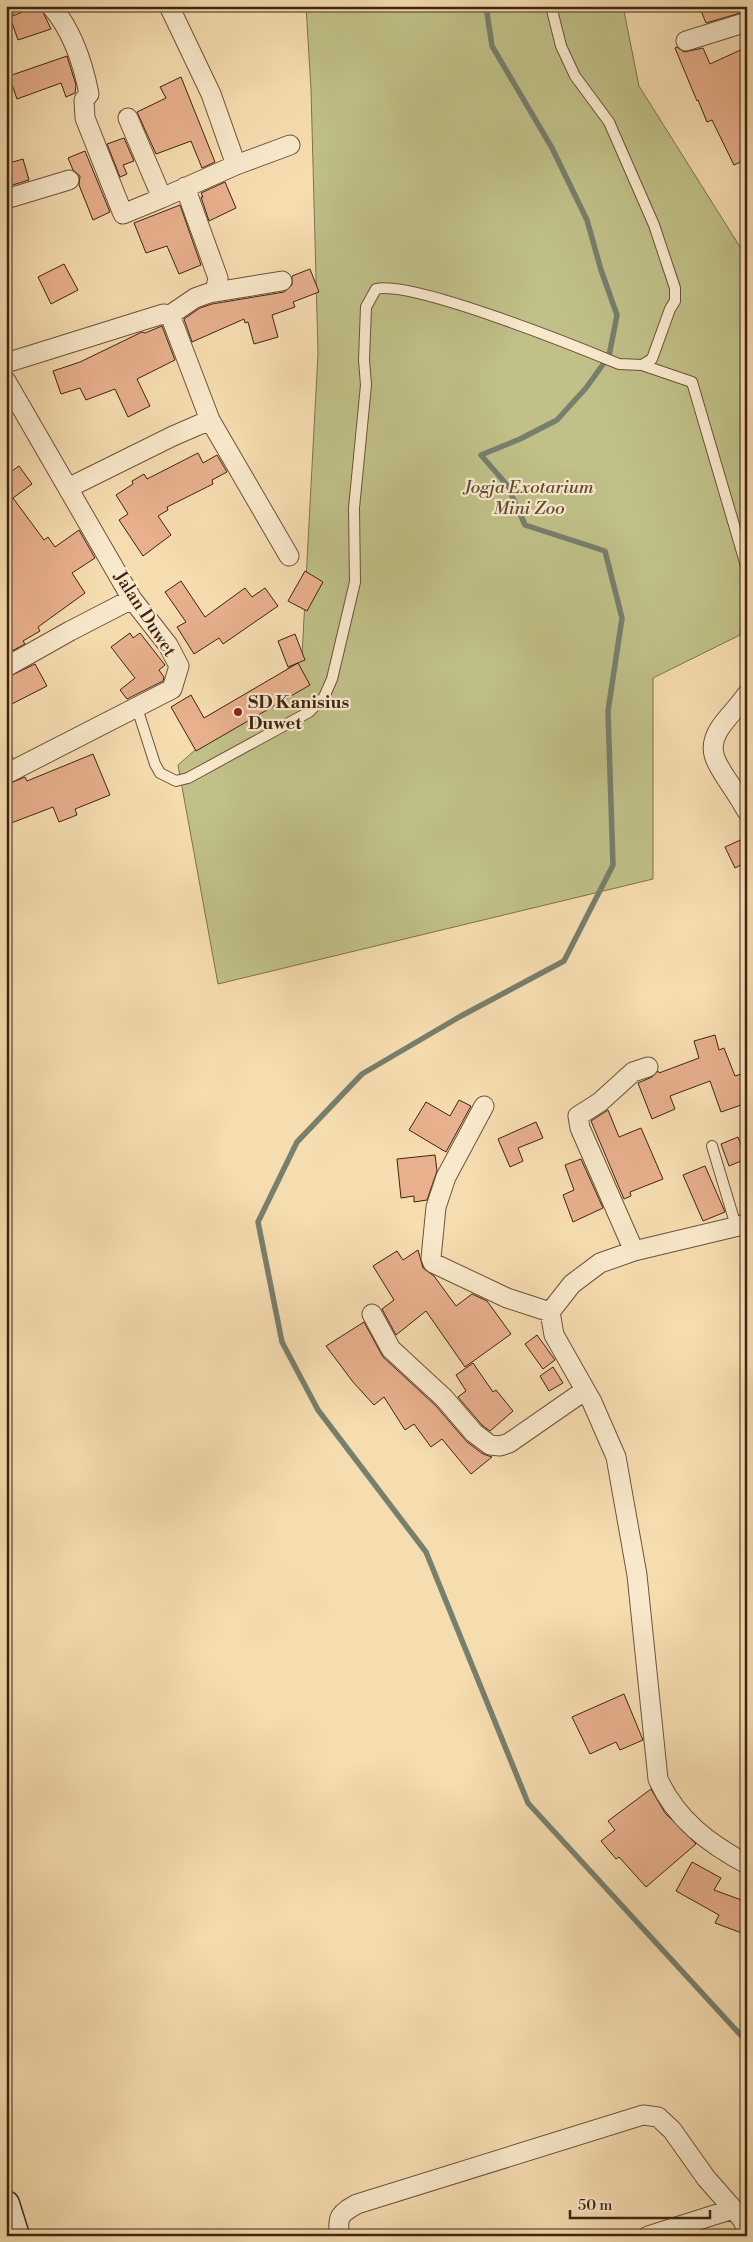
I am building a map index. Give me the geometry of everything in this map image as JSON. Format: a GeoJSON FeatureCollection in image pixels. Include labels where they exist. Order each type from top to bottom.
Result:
{"type":"FeatureCollection","features":[{"type":"Feature","properties":{"kind":"main road"},"geometry":{"type":"LineString","coordinates":[[6,2204],[16,2236]]}},
{"type":"Feature","properties":{"kind":"street"},"geometry":{"type":"LineString","coordinates":[[52,6],[68,28],[85,75],[88,94],[84,100],[85,118],[123,214],[236,165],[290,145]]}},
{"type":"Feature","properties":{"kind":"street"},"geometry":{"type":"LineString","coordinates":[[169,6],[211,94],[236,165]]}},
{"type":"Feature","properties":{"kind":"street"},"geometry":{"type":"LineString","coordinates":[[686,41],[747,22]]}},
{"type":"Feature","properties":{"kind":"street"},"geometry":{"type":"LineString","coordinates":[[128,118],[162,198]]}},
{"type":"Feature","properties":{"kind":"street"},"geometry":{"type":"LineString","coordinates":[[6,199],[69,180]]}},
{"type":"Feature","properties":{"kind":"street"},"geometry":{"type":"LineString","coordinates":[[185,188],[218,278],[215,292]]}},
{"type":"Feature","properties":{"kind":"street"},"geometry":{"type":"LineString","coordinates":[[6,363],[163,314],[170,315],[195,298],[215,292],[282,281]]}},
{"type":"Feature","properties":{"kind":"street"},"geometry":{"type":"LineString","coordinates":[[170,315],[210,420],[289,556]]}},
{"type":"Feature","properties":{"kind":"street","name":"Jalan Duwet"},"geometry":{"type":"LineString","coordinates":[[6,380],[132,599],[168,645],[179,666],[172,689],[6,774]]}},
{"type":"Feature","properties":{"kind":"street"},"geometry":{"type":"LineString","coordinates":[[68,488],[173,436],[210,420]]}},
{"type":"Feature","properties":{"kind":"street"},"geometry":{"type":"LineString","coordinates":[[6,667],[132,599]]}},
{"type":"Feature","properties":{"kind":"street"},"geometry":{"type":"LineString","coordinates":[[747,694],[714,738],[713,756],[718,767],[747,811]]}},
{"type":"Feature","properties":{"kind":"street"},"geometry":{"type":"LineString","coordinates":[[634,1251],[580,1128],[578,1116],[600,1102],[634,1072],[648,1067]]}},
{"type":"Feature","properties":{"kind":"street"},"geometry":{"type":"LineString","coordinates":[[484,1106],[446,1177],[438,1200],[432,1263],[507,1298],[550,1312]]}},
{"type":"Feature","properties":{"kind":"street"},"geometry":{"type":"LineString","coordinates":[[741,1225],[634,1251],[600,1263],[572,1284],[550,1312],[554,1334],[592,1402],[616,1457],[636,1575],[658,1779],[674,1808],[703,1838],[747,1864]]}},
{"type":"Feature","properties":{"kind":"street"},"geometry":{"type":"LineString","coordinates":[[372,1314],[391,1349],[399,1358],[444,1398],[474,1434],[490,1445],[500,1446],[509,1443],[584,1390]]}},
{"type":"Feature","properties":{"kind":"street"},"geometry":{"type":"LineString","coordinates":[[340,2236],[339,2220],[343,2212],[357,2204],[643,2115],[658,2117],[672,2130],[706,2178],[742,2219],[747,2230]]}},
{"type":"Feature","properties":{"kind":"street"},"geometry":{"type":"LineString","coordinates":[[648,2236],[732,2209]]}},
{"type":"Feature","properties":{"kind":"lane"},"geometry":{"type":"LineString","coordinates":[[551,6],[561,46],[575,76],[609,122],[654,225],[675,288],[675,301],[670,309],[652,359],[642,365]]}},
{"type":"Feature","properties":{"kind":"lane"},"geometry":{"type":"LineString","coordinates":[[137,708],[155,764],[160,773],[176,781],[188,778],[309,712],[324,697],[332,678],[356,582],[354,508],[366,385],[364,360],[366,307],[376,289],[385,287],[410,291],[619,364],[642,365],[692,382],[747,569]]}},
{"type":"Feature","properties":{"kind":"lane"},"geometry":{"type":"LineString","coordinates":[[712,1146],[741,1225]]}},
{"type":"Feature","properties":{"kind":"green space","name":"Jogja Exotarium Mini Zoo"},"geometry":{"type":"Polygon","coordinates":[[[306,6],[623,6],[639,86],[747,258],[747,592],[740,635],[653,678],[653,879],[218,984],[178,765],[302,656],[318,353],[311,89],[306,6]]]}},
{"type":"Feature","properties":{"kind":"building"},"geometry":{"type":"Polygon","coordinates":[[[40,6],[51,29],[18,40],[10,17],[40,6]]]}},
{"type":"Feature","properties":{"kind":"building"},"geometry":{"type":"Polygon","coordinates":[[[699,6],[747,6],[747,11],[706,23],[699,6]]]}},
{"type":"Feature","properties":{"kind":"building"},"geometry":{"type":"Polygon","coordinates":[[[677,47],[684,52],[703,48],[710,64],[747,47],[747,159],[734,165],[712,120],[707,122],[675,48],[677,47]]]}},
{"type":"Feature","properties":{"kind":"building"},"geometry":{"type":"Polygon","coordinates":[[[67,56],[76,85],[75,93],[66,97],[61,83],[17,99],[9,76],[67,56]]]}},
{"type":"Feature","properties":{"kind":"building"},"geometry":{"type":"Polygon","coordinates":[[[181,77],[215,162],[202,168],[191,141],[156,154],[137,112],[166,98],[160,87],[181,77]]]}},
{"type":"Feature","properties":{"kind":"building"},"geometry":{"type":"Polygon","coordinates":[[[124,138],[134,161],[123,165],[127,174],[120,177],[107,144],[124,138]]]}},
{"type":"Feature","properties":{"kind":"building"},"geometry":{"type":"Polygon","coordinates":[[[85,151],[110,212],[93,220],[79,185],[80,176],[73,170],[68,158],[85,151]]]}},
{"type":"Feature","properties":{"kind":"building"},"geometry":{"type":"Polygon","coordinates":[[[23,159],[29,180],[6,187],[6,164],[23,159]]]}},
{"type":"Feature","properties":{"kind":"building"},"geometry":{"type":"Polygon","coordinates":[[[225,182],[236,208],[209,221],[201,193],[225,182]]]}},
{"type":"Feature","properties":{"kind":"building"},"geometry":{"type":"Polygon","coordinates":[[[180,205],[201,265],[179,274],[167,246],[146,253],[134,223],[180,205]]]}},
{"type":"Feature","properties":{"kind":"building"},"geometry":{"type":"Polygon","coordinates":[[[64,264],[78,290],[51,304],[38,277],[64,264]]]}},
{"type":"Feature","properties":{"kind":"building"},"geometry":{"type":"Polygon","coordinates":[[[310,269],[319,292],[293,302],[295,307],[272,315],[278,337],[254,344],[248,322],[245,323],[244,319],[192,342],[184,319],[200,308],[212,304],[284,292],[292,285],[292,276],[310,269]]]}},
{"type":"Feature","properties":{"kind":"building"},"geometry":{"type":"Polygon","coordinates":[[[162,326],[175,360],[137,379],[150,406],[128,417],[115,389],[86,400],[80,388],[61,394],[53,371],[80,362],[142,332],[145,333],[162,326]]]}},
{"type":"Feature","properties":{"kind":"building"},"geometry":{"type":"Polygon","coordinates":[[[198,453],[203,463],[217,455],[227,472],[212,480],[213,484],[167,507],[168,510],[158,516],[171,535],[143,556],[119,520],[128,514],[116,495],[133,484],[132,481],[144,474],[147,479],[198,453]]]}},
{"type":"Feature","properties":{"kind":"building"},"geometry":{"type":"Polygon","coordinates":[[[19,466],[32,484],[13,498],[44,540],[48,537],[55,547],[79,530],[95,558],[72,573],[85,593],[38,627],[40,631],[23,641],[25,644],[6,654],[6,475],[19,466]]]}},
{"type":"Feature","properties":{"kind":"building"},"geometry":{"type":"Polygon","coordinates":[[[305,571],[323,582],[307,611],[288,601],[305,571]]]}},
{"type":"Feature","properties":{"kind":"building"},"geometry":{"type":"Polygon","coordinates":[[[181,581],[205,617],[245,588],[252,597],[265,588],[278,606],[223,644],[219,638],[194,654],[177,627],[186,622],[165,592],[181,581]]]}},
{"type":"Feature","properties":{"kind":"building"},"geometry":{"type":"Polygon","coordinates":[[[130,633],[133,638],[140,633],[165,665],[159,670],[164,677],[163,681],[127,699],[120,690],[135,678],[111,647],[130,633]]]}},
{"type":"Feature","properties":{"kind":"building"},"geometry":{"type":"Polygon","coordinates":[[[295,634],[305,660],[288,667],[278,641],[295,634]]]}},
{"type":"Feature","properties":{"kind":"building","name":"SD Kanisius Duwet"},"geometry":{"type":"Polygon","coordinates":[[[298,663],[310,685],[196,751],[171,707],[191,695],[204,718],[298,663]]]}},
{"type":"Feature","properties":{"kind":"building"},"geometry":{"type":"Polygon","coordinates":[[[35,664],[47,686],[6,707],[6,678],[35,664]]]}},
{"type":"Feature","properties":{"kind":"building"},"geometry":{"type":"Polygon","coordinates":[[[6,746],[13,758],[6,761],[6,746]]]}},
{"type":"Feature","properties":{"kind":"building"},"geometry":{"type":"Polygon","coordinates":[[[93,754],[110,795],[75,809],[77,815],[59,822],[53,807],[6,825],[6,785],[25,777],[27,781],[93,754]]]}},
{"type":"Feature","properties":{"kind":"building"},"geometry":{"type":"Polygon","coordinates":[[[747,837],[747,862],[735,868],[725,847],[747,837]]]}},
{"type":"Feature","properties":{"kind":"building"},"geometry":{"type":"Polygon","coordinates":[[[715,1035],[719,1050],[724,1048],[735,1076],[741,1074],[747,1091],[747,1103],[721,1112],[710,1081],[670,1096],[675,1109],[652,1119],[638,1083],[652,1077],[658,1071],[659,1073],[699,1058],[694,1041],[715,1035]]]}},
{"type":"Feature","properties":{"kind":"building"},"geometry":{"type":"Polygon","coordinates":[[[459,1100],[471,1106],[446,1152],[409,1130],[426,1102],[450,1116],[459,1100]]]}},
{"type":"Feature","properties":{"kind":"building"},"geometry":{"type":"Polygon","coordinates":[[[608,1110],[619,1137],[641,1128],[663,1179],[630,1192],[631,1196],[624,1199],[591,1121],[608,1110]]]}},
{"type":"Feature","properties":{"kind":"building"},"geometry":{"type":"Polygon","coordinates":[[[536,1122],[543,1138],[518,1148],[523,1161],[510,1167],[498,1139],[536,1122]]]}},
{"type":"Feature","properties":{"kind":"building"},"geometry":{"type":"Polygon","coordinates":[[[738,1137],[746,1159],[729,1166],[721,1144],[738,1137]]]}},
{"type":"Feature","properties":{"kind":"building"},"geometry":{"type":"Polygon","coordinates":[[[435,1155],[437,1171],[427,1200],[414,1202],[414,1196],[401,1198],[397,1159],[435,1155]]]}},
{"type":"Feature","properties":{"kind":"building"},"geometry":{"type":"Polygon","coordinates":[[[581,1159],[603,1208],[573,1222],[563,1195],[574,1190],[565,1165],[581,1159]]]}},
{"type":"Feature","properties":{"kind":"building"},"geometry":{"type":"Polygon","coordinates":[[[705,1166],[725,1212],[703,1221],[683,1175],[705,1166]]]}},
{"type":"Feature","properties":{"kind":"building"},"geometry":{"type":"Polygon","coordinates":[[[418,1250],[423,1268],[434,1276],[456,1306],[472,1294],[487,1301],[511,1334],[465,1367],[426,1311],[396,1335],[382,1309],[394,1300],[373,1266],[397,1251],[403,1260],[418,1250]]]}},
{"type":"Feature","properties":{"kind":"building"},"geometry":{"type":"Polygon","coordinates":[[[364,1322],[383,1357],[436,1406],[467,1442],[483,1454],[492,1457],[471,1474],[442,1439],[431,1447],[414,1424],[405,1430],[384,1397],[374,1405],[353,1382],[326,1346],[364,1322]]]}},
{"type":"Feature","properties":{"kind":"building"},"geometry":{"type":"Polygon","coordinates":[[[537,1335],[555,1360],[543,1369],[525,1344],[537,1335]]]}},
{"type":"Feature","properties":{"kind":"building"},"geometry":{"type":"Polygon","coordinates":[[[473,1363],[493,1392],[496,1390],[513,1411],[490,1431],[482,1425],[458,1397],[466,1391],[456,1375],[473,1363]]]}},
{"type":"Feature","properties":{"kind":"building"},"geometry":{"type":"Polygon","coordinates":[[[553,1367],[563,1383],[549,1391],[540,1376],[553,1367]]]}},
{"type":"Feature","properties":{"kind":"building"},"geometry":{"type":"Polygon","coordinates":[[[624,1694],[643,1740],[620,1750],[616,1742],[590,1754],[572,1717],[624,1694]]]}},
{"type":"Feature","properties":{"kind":"building"},"geometry":{"type":"Polygon","coordinates":[[[651,1789],[665,1813],[696,1844],[646,1887],[619,1857],[616,1859],[601,1841],[615,1830],[608,1821],[651,1789]]]}},
{"type":"Feature","properties":{"kind":"building"},"geometry":{"type":"Polygon","coordinates":[[[692,1862],[721,1878],[714,1890],[747,1902],[747,1935],[715,1923],[719,1915],[676,1891],[692,1862]]]}},
{"type":"Feature","properties":{"kind":"waterway"},"geometry":{"type":"LineString","coordinates":[[486,6],[492,46],[552,148],[587,220],[601,270],[617,315],[609,356],[586,388],[557,420],[520,439],[481,455],[507,485],[525,525],[605,551],[622,618],[608,711],[613,865],[564,961],[461,1016],[362,1074],[297,1142],[258,1222],[282,1342],[318,1410],[426,1552],[528,1803],[747,2042]]}},
{"type":"Feature","properties":{"kind":"place","name":"SD Kanisius Duwet"},"geometry":{"type":"Point","coordinates":[238,712]}}]}
